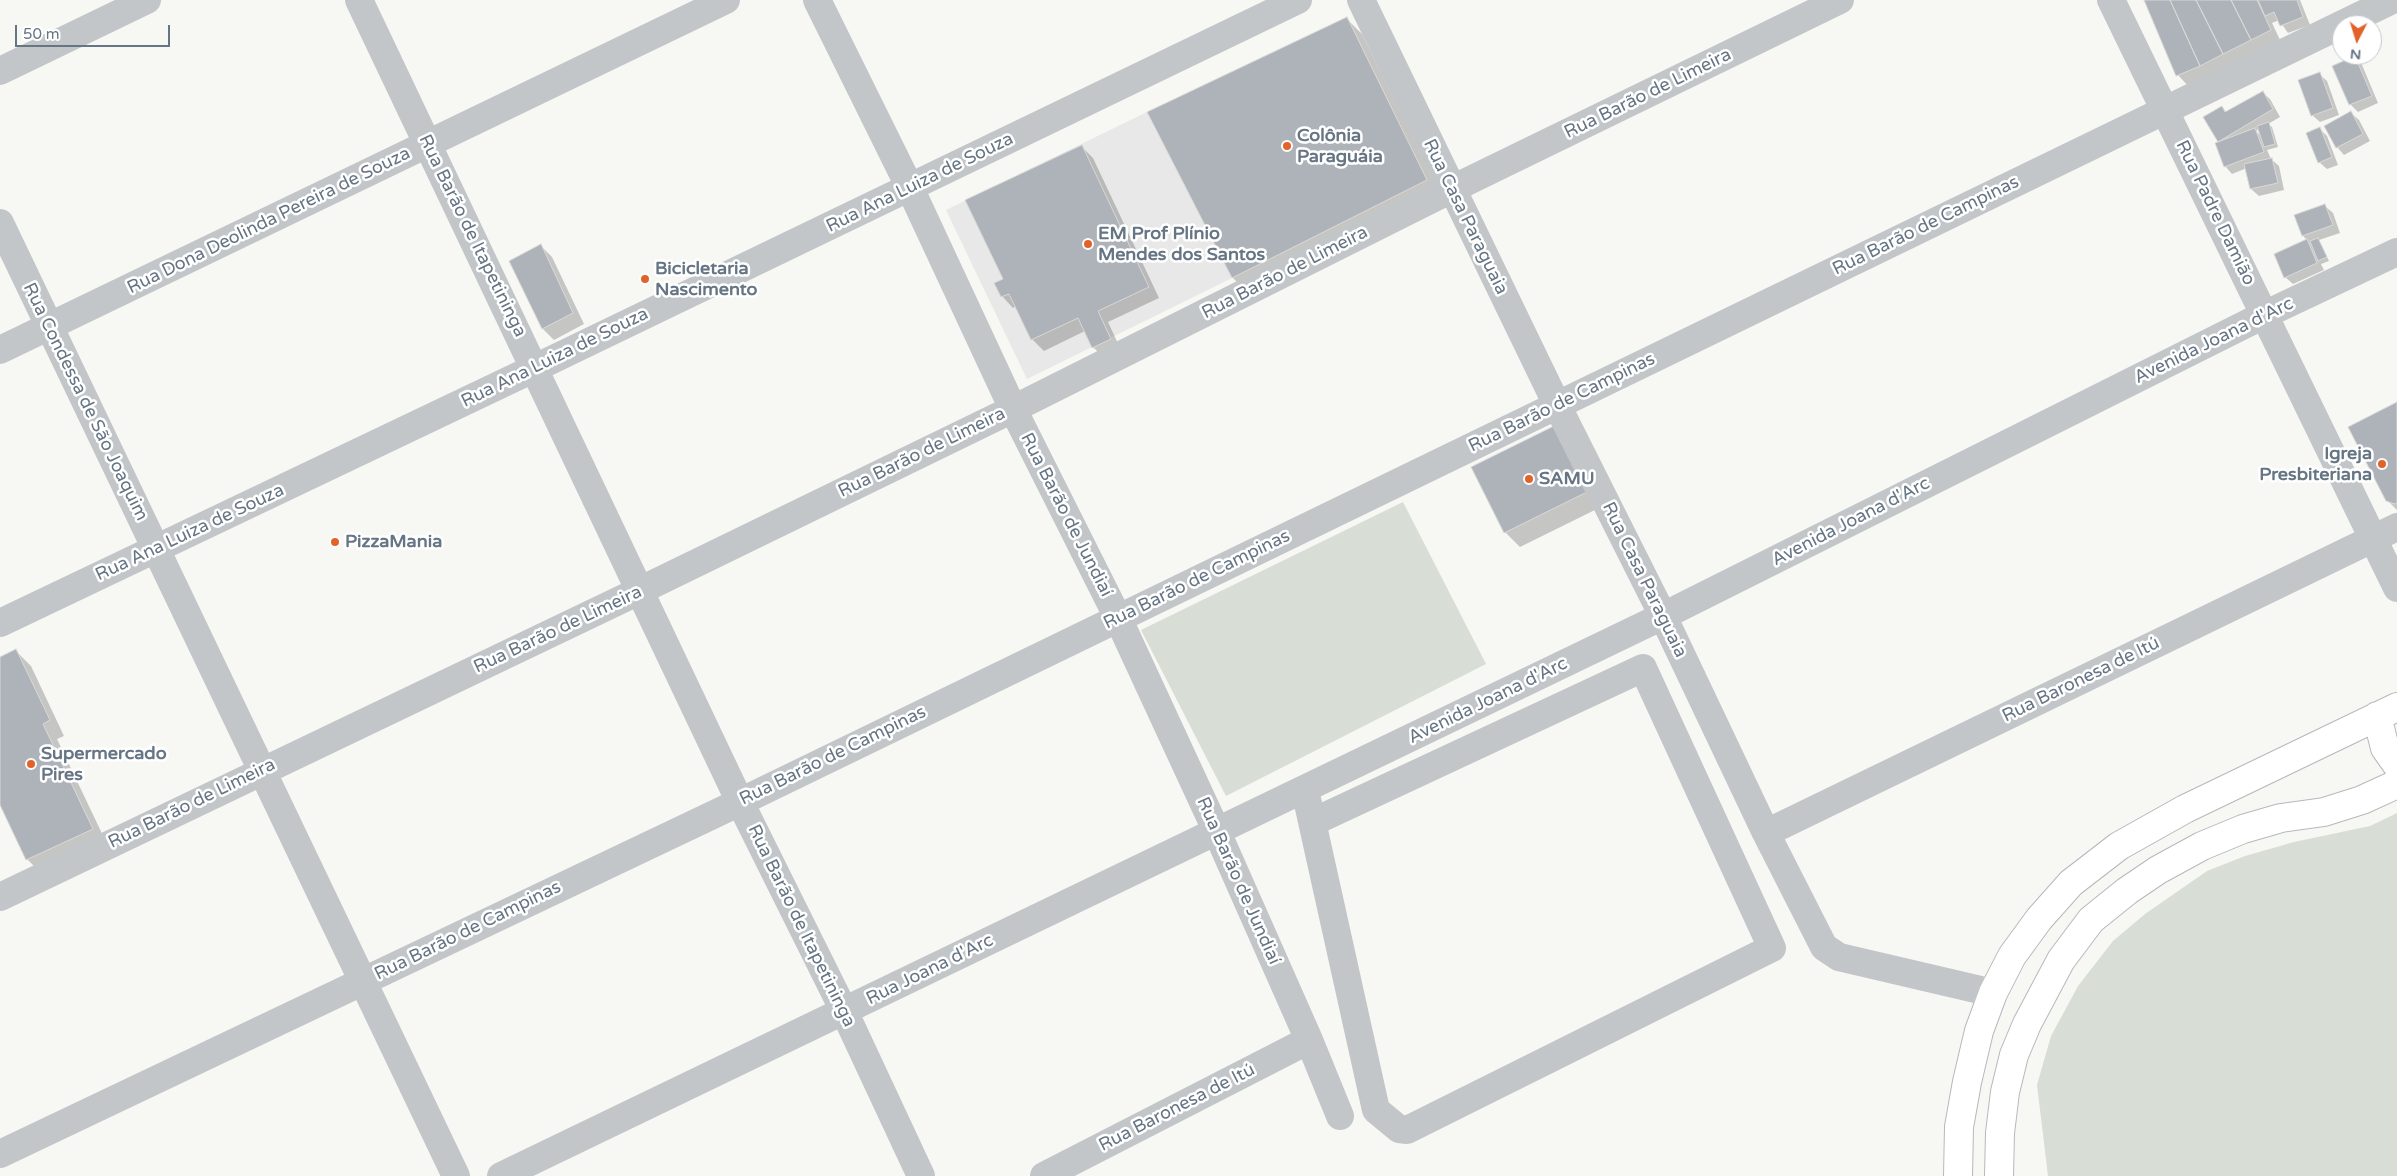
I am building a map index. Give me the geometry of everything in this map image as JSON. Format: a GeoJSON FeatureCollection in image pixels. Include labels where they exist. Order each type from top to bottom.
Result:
{"type":"FeatureCollection","features":[{"type":"Feature","properties":{"kind":"main road"},"geometry":{"type":"LineString","coordinates":[[1958,1176],[1959,1126],[1967,1082],[1979,1031],[1993,994],[2012,956],[2039,919],[2071,883],[2119,846],[2185,809],[2387,712],[2385,748],[2397,766]]}},
{"type":"Feature","properties":{"kind":"main road"},"geometry":{"type":"LineString","coordinates":[[1999,1176],[2003,1108],[2014,1055],[2027,1024],[2061,960],[2091,920],[2151,875],[2202,846],[2243,829],[2281,818],[2324,812],[2362,800],[2397,784]]}},
{"type":"Feature","properties":{"kind":"street"},"geometry":{"type":"LineString","coordinates":[[0,70],[147,0]]}},
{"type":"Feature","properties":{"kind":"street","name":"Rua Barão de Itapetininga"},"geometry":{"type":"LineString","coordinates":[[359,0],[639,591],[740,802],[844,1011],[921,1176]]}},
{"type":"Feature","properties":{"kind":"street","name":"Rua Dona Deolinda Pereira de Souza"},"geometry":{"type":"LineString","coordinates":[[0,350],[726,0]]}},
{"type":"Feature","properties":{"kind":"street","name":"Rua Barão de Jundiaí"},"geometry":{"type":"LineString","coordinates":[[817,0],[910,188],[1012,409],[1118,618],[1217,832],[1309,1040],[1340,1116]]}},
{"type":"Feature","properties":{"kind":"street","name":"Rua Ana Luiza de Souza"},"geometry":{"type":"LineString","coordinates":[[0,623],[535,368],[1298,0]]}},
{"type":"Feature","properties":{"kind":"street","name":"Rua Casa Paraguaia"},"geometry":{"type":"LineString","coordinates":[[1361,0],[1557,405],[1663,616],[1766,833],[1824,947],[1839,957],[1993,994]]}},
{"type":"Feature","properties":{"kind":"street","name":"Rua Barão de Limeira"},"geometry":{"type":"LineString","coordinates":[[0,897],[639,591],[1012,409],[1452,189],[1840,0]]}},
{"type":"Feature","properties":{"kind":"street","name":"Rua Padre Damião"},"geometry":{"type":"LineString","coordinates":[[2111,0],[2397,588]]}},
{"type":"Feature","properties":{"kind":"street","name":"Rua Barão de Campinas"},"geometry":{"type":"LineString","coordinates":[[0,1154],[740,802],[2392,0]]}},
{"type":"Feature","properties":{"kind":"street","name":"Rua Condessa de São Joaquim"},"geometry":{"type":"LineString","coordinates":[[0,223],[456,1176]]}},
{"type":"Feature","properties":{"kind":"street","name":"Avenida Joana d'Arc"},"geometry":{"type":"LineString","coordinates":[[1305,790],[1663,616],[2264,316],[2397,252]]}},
{"type":"Feature","properties":{"kind":"street","name":"Rua Baronesa de Itú"},"geometry":{"type":"LineString","coordinates":[[1766,833],[2397,527]]}},
{"type":"Feature","properties":{"kind":"street"},"geometry":{"type":"LineString","coordinates":[[1305,790],[1376,1110],[1399,1129],[1407,1130],[1772,948],[1643,668],[1313,822]]}},
{"type":"Feature","properties":{"kind":"street","name":"Rua Joana d'Arc"},"geometry":{"type":"LineString","coordinates":[[501,1176],[1305,790]]}},
{"type":"Feature","properties":{"kind":"street","name":"Rua Baronesa de Itú"},"geometry":{"type":"LineString","coordinates":[[1044,1176],[1309,1040]]}},
{"type":"Feature","properties":{"kind":"shaded area","name":"EM Prof Plínio Mendes dos Santos"},"geometry":{"type":"Polygon","coordinates":[[[1147,112],[1232,278],[1027,379],[946,210],[1147,112]]]}},
{"type":"Feature","properties":{"kind":"shaded area"},"geometry":{"type":"Polygon","coordinates":[[[1403,502],[1486,664],[1226,796],[1141,630],[1403,502]]]}},
{"type":"Feature","properties":{"kind":"shaded area"},"geometry":{"type":"Polygon","coordinates":[[[2397,813],[2397,1176],[2048,1176],[2037,1085],[2051,1036],[2078,986],[2113,941],[2145,914],[2207,871],[2245,856],[2294,842],[2370,826],[2397,813]]]}},
{"type":"Feature","properties":{"kind":"building"},"geometry":{"type":"Polygon","coordinates":[[[2144,0],[2170,0],[2200,66],[2176,76],[2144,0]]]}},
{"type":"Feature","properties":{"kind":"building"},"geometry":{"type":"Polygon","coordinates":[[[2170,0],[2196,0],[2223,54],[2200,66],[2170,0]]]}},
{"type":"Feature","properties":{"kind":"building"},"geometry":{"type":"Polygon","coordinates":[[[2196,0],[2231,0],[2251,40],[2223,54],[2196,0]]]}},
{"type":"Feature","properties":{"kind":"building"},"geometry":{"type":"Polygon","coordinates":[[[2231,0],[2257,0],[2271,30],[2251,40],[2231,0]]]}},
{"type":"Feature","properties":{"kind":"building"},"geometry":{"type":"Polygon","coordinates":[[[2258,0],[2297,0],[2303,17],[2280,26],[2274,12],[2265,16],[2258,0]]]}},
{"type":"Feature","properties":{"kind":"building","name":"Colônia Paraguáia"},"geometry":{"type":"Polygon","coordinates":[[[1347,17],[1427,180],[1232,278],[1147,112],[1347,17]]]}},
{"type":"Feature","properties":{"kind":"building"},"geometry":{"type":"Polygon","coordinates":[[[2359,65],[2372,96],[2349,105],[2332,66],[2359,65]]]}},
{"type":"Feature","properties":{"kind":"building"},"geometry":{"type":"Polygon","coordinates":[[[2320,72],[2333,108],[2311,116],[2298,80],[2320,72]]]}},
{"type":"Feature","properties":{"kind":"building"},"geometry":{"type":"Polygon","coordinates":[[[2263,91],[2273,109],[2218,142],[2203,117],[2222,106],[2225,112],[2263,91]]]}},
{"type":"Feature","properties":{"kind":"building"},"geometry":{"type":"Polygon","coordinates":[[[2351,111],[2363,134],[2336,148],[2324,126],[2351,111]]]}},
{"type":"Feature","properties":{"kind":"building"},"geometry":{"type":"Polygon","coordinates":[[[2269,122],[2275,144],[2264,147],[2257,126],[2269,122]]]}},
{"type":"Feature","properties":{"kind":"building"},"geometry":{"type":"Polygon","coordinates":[[[2320,127],[2332,157],[2318,163],[2306,133],[2320,127]]]}},
{"type":"Feature","properties":{"kind":"building"},"geometry":{"type":"Polygon","coordinates":[[[2255,128],[2264,152],[2224,167],[2215,143],[2255,128]]]}},
{"type":"Feature","properties":{"kind":"building"},"geometry":{"type":"Polygon","coordinates":[[[1082,145],[1149,287],[1098,311],[1111,339],[1092,348],[1078,318],[1031,340],[1009,294],[1001,297],[994,283],[1003,279],[965,200],[1082,145]]]}},
{"type":"Feature","properties":{"kind":"building"},"geometry":{"type":"Polygon","coordinates":[[[2272,158],[2278,183],[2250,189],[2244,164],[2272,158]]]}},
{"type":"Feature","properties":{"kind":"building"},"geometry":{"type":"Polygon","coordinates":[[[2325,204],[2333,225],[2302,236],[2294,215],[2325,204]]]}},
{"type":"Feature","properties":{"kind":"building"},"geometry":{"type":"Polygon","coordinates":[[[2318,238],[2327,257],[2318,261],[2310,241],[2318,238]]]}},
{"type":"Feature","properties":{"kind":"building"},"geometry":{"type":"Polygon","coordinates":[[[2307,239],[2317,263],[2284,278],[2274,254],[2307,239]]]}},
{"type":"Feature","properties":{"kind":"building"},"geometry":{"type":"Polygon","coordinates":[[[541,244],[573,313],[542,329],[509,261],[541,244]]]}},
{"type":"Feature","properties":{"kind":"building","name":"Igreja Presbiteriana"},"geometry":{"type":"Polygon","coordinates":[[[2397,402],[2397,503],[2395,504],[2386,501],[2348,427],[2397,402]]]}},
{"type":"Feature","properties":{"kind":"building","name":"SAMU"},"geometry":{"type":"Polygon","coordinates":[[[1554,426],[1587,492],[1504,533],[1471,467],[1554,426]]]}},
{"type":"Feature","properties":{"kind":"building","name":"Supermercado Pires"},"geometry":{"type":"Polygon","coordinates":[[[16,649],[50,720],[43,724],[93,829],[26,860],[0,805],[0,657],[16,649]]]}},
{"type":"Feature","properties":{"kind":"place","name":"Colônia Paraguáia"},"geometry":{"type":"Point","coordinates":[1287,146]}},
{"type":"Feature","properties":{"kind":"place","name":"EM Prof Plínio Mendes dos Santos"},"geometry":{"type":"Point","coordinates":[1088,244]}},
{"type":"Feature","properties":{"kind":"place","name":"Bicicletaria Nascimento"},"geometry":{"type":"Point","coordinates":[645,279]}},
{"type":"Feature","properties":{"kind":"place","name":"Igreja Presbiteriana"},"geometry":{"type":"Point","coordinates":[2382,464]}},
{"type":"Feature","properties":{"kind":"place","name":"SAMU"},"geometry":{"type":"Point","coordinates":[1529,479]}},
{"type":"Feature","properties":{"kind":"place","name":"PizzaMania"},"geometry":{"type":"Point","coordinates":[335,542]}},
{"type":"Feature","properties":{"kind":"place","name":"Supermercado Pires"},"geometry":{"type":"Point","coordinates":[31,764]}}]}
